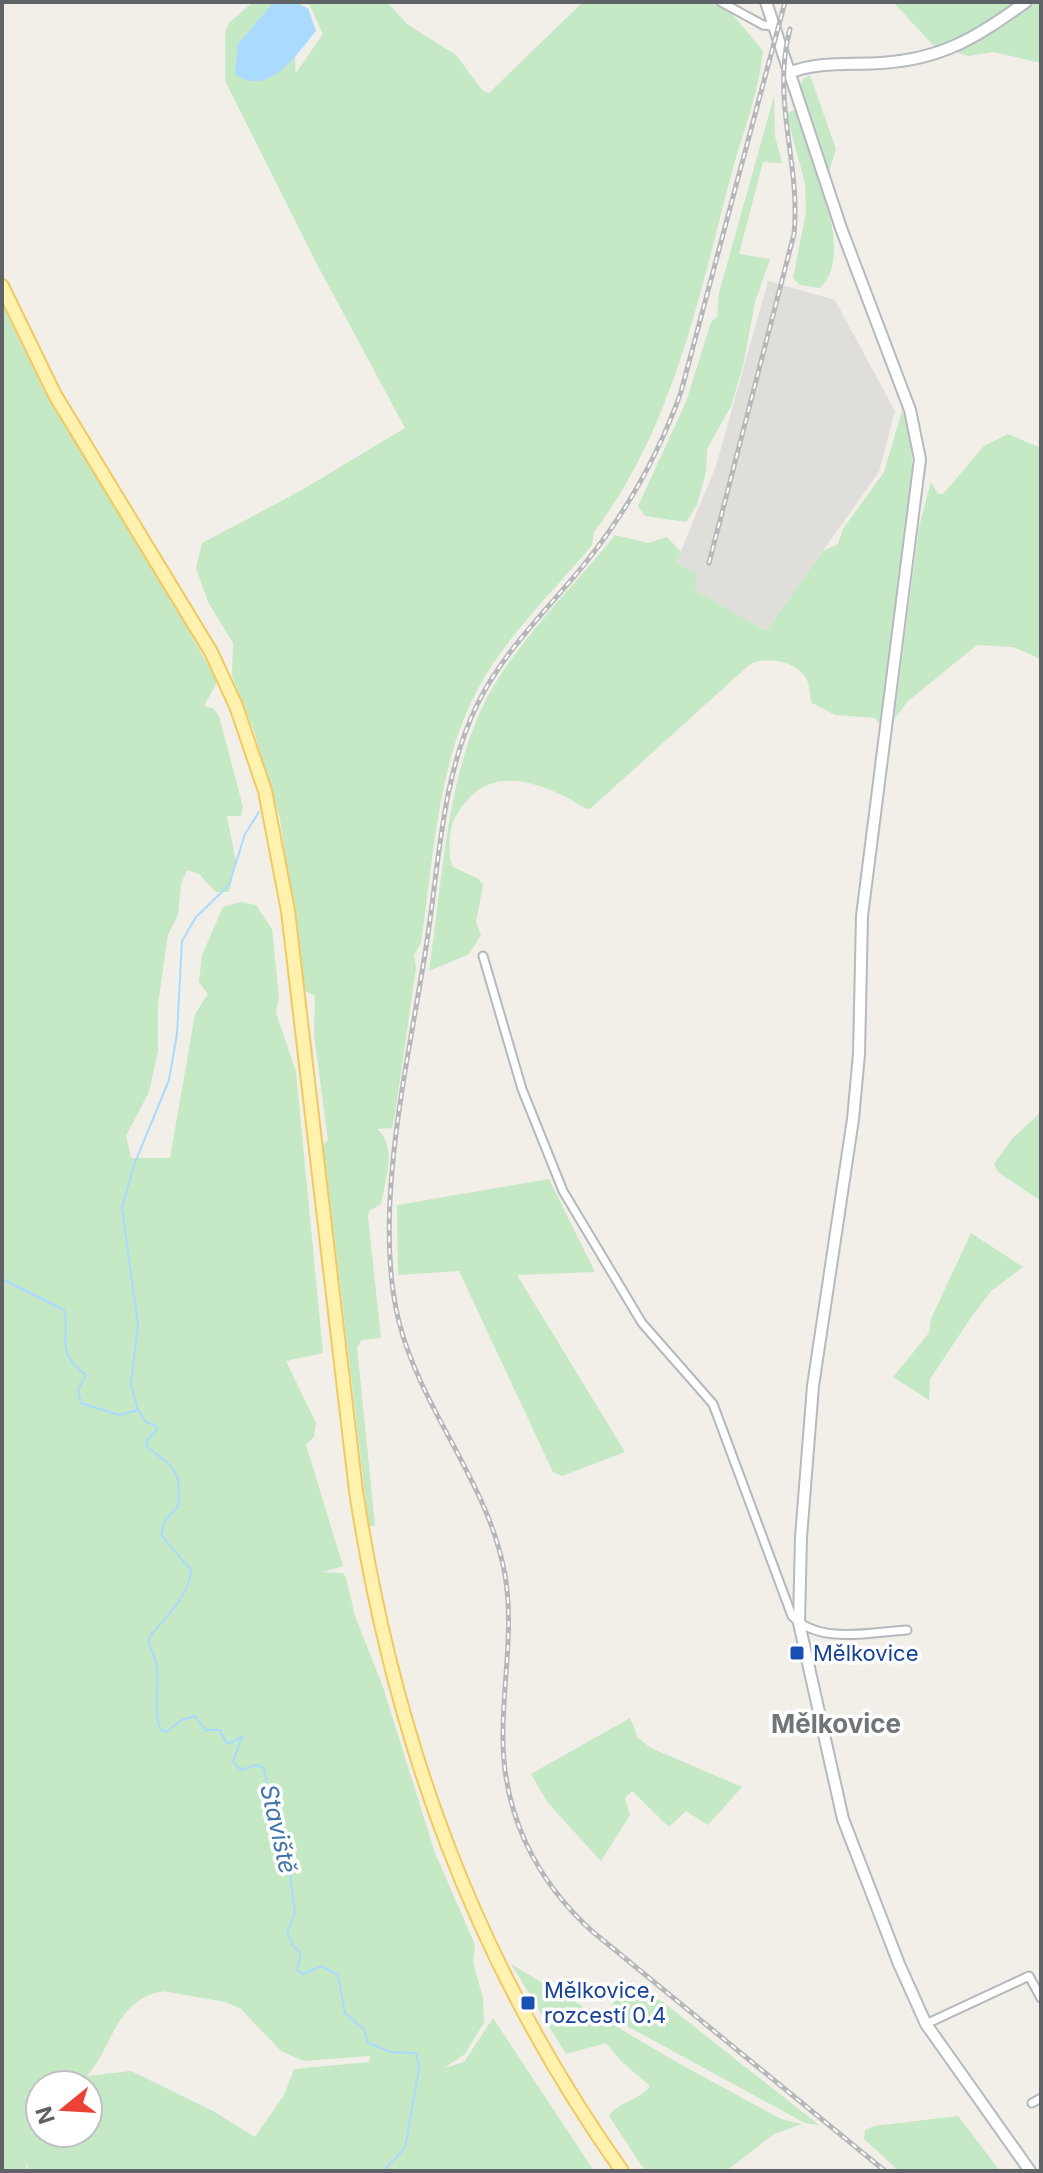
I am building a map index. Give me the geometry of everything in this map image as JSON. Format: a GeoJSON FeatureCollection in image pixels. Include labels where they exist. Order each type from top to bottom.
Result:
{"type":"FeatureCollection","features":[{"type":"Feature","properties":{"kind":"main road"},"geometry":{"type":"LineString","coordinates":[[2,286],[55,395],[211,652],[236,706],[256,762],[284,881],[357,1503],[382,1637],[399,1706],[439,1830],[490,1948],[537,2039],[622,2171]]}},
{"type":"Feature","properties":{"kind":"street"},"geometry":{"type":"LineString","coordinates":[[721,2],[763,25],[772,26]]}},
{"type":"Feature","properties":{"kind":"street"},"geometry":{"type":"LineString","coordinates":[[766,2],[849,250],[912,417],[920,459],[862,916],[859,1054],[853,1119],[813,1386],[801,1537],[799,1623],[843,1819],[926,2024],[1030,2171]]}},
{"type":"Feature","properties":{"kind":"street"},"geometry":{"type":"LineString","coordinates":[[789,73],[802,68],[938,55],[983,32],[1026,2]]}},
{"type":"Feature","properties":{"kind":"street"},"geometry":{"type":"LineString","coordinates":[[483,956],[522,1089],[563,1191],[642,1323],[713,1404],[792,1616],[799,1623],[828,1635],[907,1630]]}},
{"type":"Feature","properties":{"kind":"street"},"geometry":{"type":"LineString","coordinates":[[926,2024],[1029,1976],[1041,1998]]}},
{"type":"Feature","properties":{"kind":"street"},"geometry":{"type":"LineString","coordinates":[[1032,2103],[1041,2098]]}},
{"type":"Feature","properties":{"kind":"shaded area"},"geometry":{"type":"Polygon","coordinates":[[[768,281],[835,300],[895,411],[879,472],[766,631],[695,590],[676,563],[716,466],[768,281]]]}},
{"type":"Feature","properties":{"kind":"green space"},"geometry":{"type":"Polygon","coordinates":[[[253,2],[301,2],[303,20],[296,73],[323,34],[308,2],[387,2],[407,24],[456,55],[482,90],[489,93],[583,2],[712,2],[733,15],[763,51],[754,98],[694,315],[680,361],[644,450],[594,532],[592,545],[519,629],[481,683],[466,713],[446,777],[421,943],[414,955],[416,968],[395,1114],[392,1128],[377,1129],[389,1154],[381,1204],[369,1211],[368,1217],[381,1338],[362,1340],[357,1347],[375,1525],[369,1527],[323,1143],[328,1141],[314,1034],[315,996],[305,991],[280,819],[254,731],[232,676],[233,643],[208,602],[196,568],[202,543],[302,490],[405,428],[318,266],[225,81],[225,32],[229,23],[253,2]]]}},
{"type":"Feature","properties":{"kind":"green space"},"geometry":{"type":"Polygon","coordinates":[[[893,2],[1041,2],[1041,63],[994,52],[968,56],[933,45],[893,2]]]}},
{"type":"Feature","properties":{"kind":"green space"},"geometry":{"type":"Polygon","coordinates":[[[810,75],[836,149],[829,171],[800,88],[803,79],[810,75]]]}},
{"type":"Feature","properties":{"kind":"green space"},"geometry":{"type":"Polygon","coordinates":[[[774,96],[775,136],[782,163],[763,162],[739,254],[770,259],[755,302],[743,366],[731,406],[707,449],[706,472],[697,505],[686,522],[645,516],[638,506],[686,402],[711,322],[717,317],[719,293],[774,96]]]}},
{"type":"Feature","properties":{"kind":"green space"},"geometry":{"type":"Polygon","coordinates":[[[795,110],[819,176],[832,227],[834,251],[830,272],[820,288],[800,285],[793,278],[806,213],[805,183],[787,113],[795,110]]]}},
{"type":"Feature","properties":{"kind":"green space"},"geometry":{"type":"Polygon","coordinates":[[[2,305],[48,399],[156,571],[217,682],[204,706],[213,708],[219,716],[243,807],[241,816],[227,816],[236,862],[229,892],[216,892],[199,874],[187,870],[181,884],[178,915],[168,935],[158,1004],[158,1051],[149,1092],[126,1136],[131,1158],[170,1158],[195,1014],[208,994],[199,982],[202,955],[223,907],[241,902],[256,905],[272,929],[279,996],[276,1013],[296,1072],[323,1353],[286,1361],[316,1423],[314,1437],[306,1445],[343,1566],[323,1572],[343,1573],[346,1578],[355,1616],[383,1687],[435,1853],[475,1945],[473,1962],[483,1998],[484,2023],[465,2054],[444,2068],[464,2062],[493,2018],[594,2171],[28,2171],[27,2160],[26,2171],[2,2171],[2,305]],[[163,1991],[147,1996],[125,2014],[92,2069],[24,2069],[24,2149],[104,2149],[104,2074],[131,2071],[213,2111],[255,2137],[284,2095],[294,2069],[369,2062],[370,2056],[304,2061],[281,2051],[240,2008],[225,2002],[163,1991]]]}},
{"type":"Feature","properties":{"kind":"green space"},"geometry":{"type":"Polygon","coordinates":[[[902,411],[910,434],[910,514],[881,726],[875,718],[835,715],[812,703],[802,672],[780,661],[763,660],[749,665],[590,809],[551,790],[520,781],[491,784],[478,791],[455,818],[449,850],[453,867],[479,879],[483,885],[476,922],[481,935],[469,954],[429,971],[449,825],[465,752],[477,718],[493,687],[551,609],[615,535],[648,543],[667,537],[681,552],[676,563],[696,573],[695,590],[766,631],[823,551],[838,544],[843,529],[884,472],[902,411]]]}},
{"type":"Feature","properties":{"kind":"green space"},"geometry":{"type":"Polygon","coordinates":[[[1008,434],[1041,448],[1041,659],[1013,647],[977,645],[907,702],[894,720],[919,527],[931,482],[938,494],[943,494],[984,446],[1008,434]]]}},
{"type":"Feature","properties":{"kind":"green space"},"geometry":{"type":"Polygon","coordinates":[[[1041,1112],[1041,1201],[998,1172],[994,1164],[1012,1139],[1041,1112]]]}},
{"type":"Feature","properties":{"kind":"green space"},"geometry":{"type":"Polygon","coordinates":[[[549,1179],[595,1272],[517,1275],[625,1452],[562,1476],[553,1472],[459,1271],[398,1275],[397,1205],[549,1179]]]}},
{"type":"Feature","properties":{"kind":"green space"},"geometry":{"type":"Polygon","coordinates":[[[971,1233],[1023,1267],[991,1291],[972,1316],[930,1379],[929,1400],[893,1377],[929,1333],[931,1319],[971,1233]]]}},
{"type":"Feature","properties":{"kind":"green space"},"geometry":{"type":"Polygon","coordinates":[[[630,1718],[638,1738],[651,1748],[742,1787],[708,1825],[686,1811],[669,1827],[632,1791],[625,1798],[630,1815],[601,1861],[548,1803],[531,1774],[630,1718]]]}},
{"type":"Feature","properties":{"kind":"green space"},"geometry":{"type":"Polygon","coordinates":[[[511,1964],[678,2063],[781,2119],[802,2124],[774,2134],[726,2171],[645,2171],[609,2116],[650,2086],[606,2043],[566,2054],[511,1964]]]}},
{"type":"Feature","properties":{"kind":"green space"},"geometry":{"type":"Polygon","coordinates":[[[642,1993],[663,2002],[819,2125],[805,2123],[614,2019],[610,2011],[614,2001],[642,1993]]]}},
{"type":"Feature","properties":{"kind":"green space"},"geometry":{"type":"Polygon","coordinates":[[[958,2116],[1000,2171],[899,2171],[864,2139],[865,2130],[874,2126],[958,2116]]]}},
{"type":"Feature","properties":{"kind":"water"},"geometry":{"type":"Polygon","coordinates":[[[274,2],[292,2],[308,8],[316,31],[281,70],[259,81],[247,80],[235,74],[238,44],[274,2]]]}},
{"type":"Feature","properties":{"kind":"waterway"},"geometry":{"type":"LineString","coordinates":[[138,1410],[131,1384],[138,1325],[122,1208],[134,1165],[169,1080],[177,1034],[182,941],[196,917],[229,885],[245,834],[259,812]]}},
{"type":"Feature","properties":{"kind":"waterway","name":"Staviště"},"geometry":{"type":"LineString","coordinates":[[2,1279],[64,1310],[66,1351],[86,1375],[78,1390],[81,1403],[119,1415],[138,1410],[146,1422],[156,1426],[157,1430],[147,1440],[147,1447],[170,1466],[179,1485],[178,1507],[165,1520],[161,1535],[191,1570],[182,1597],[150,1636],[157,1670],[160,1729],[166,1732],[182,1720],[195,1716],[205,1730],[220,1730],[227,1744],[242,1737],[233,1762],[241,1770],[256,1765],[264,1768],[272,1812],[286,1842],[295,1913],[287,1933],[301,1953],[297,1970],[303,1974],[321,1966],[338,1975],[345,2013],[364,2029],[368,2043],[391,2052],[416,2053],[419,2069],[405,2148],[383,2171]]}},
{"type":"Feature","properties":{"kind":"railway"},"geometry":{"type":"LineString","coordinates":[[785,2],[681,392],[661,441],[638,486],[610,530],[523,636],[487,686],[465,732],[456,761],[443,820],[396,1132],[389,1231],[391,1278],[399,1322],[410,1355],[485,1509],[497,1541],[505,1575],[508,1615],[504,1763],[516,1817],[539,1867],[572,1912],[593,1932],[885,2171]]}},
{"type":"Feature","properties":{"kind":"railway"},"geometry":{"type":"LineString","coordinates":[[709,563],[794,234],[794,182],[784,82],[790,29]]}},
{"type":"Feature","properties":{"kind":"place","name":"Mělkovice"},"geometry":{"type":"Point","coordinates":[797,1653]}},
{"type":"Feature","properties":{"kind":"place","name":"Mělkovice, rozcestí 0.4"},"geometry":{"type":"Point","coordinates":[528,2003]}},
{"type":"Feature","properties":{"kind":"district","name":"Mělkovice"},"geometry":{"type":"Point","coordinates":[836,1724]}}]}
